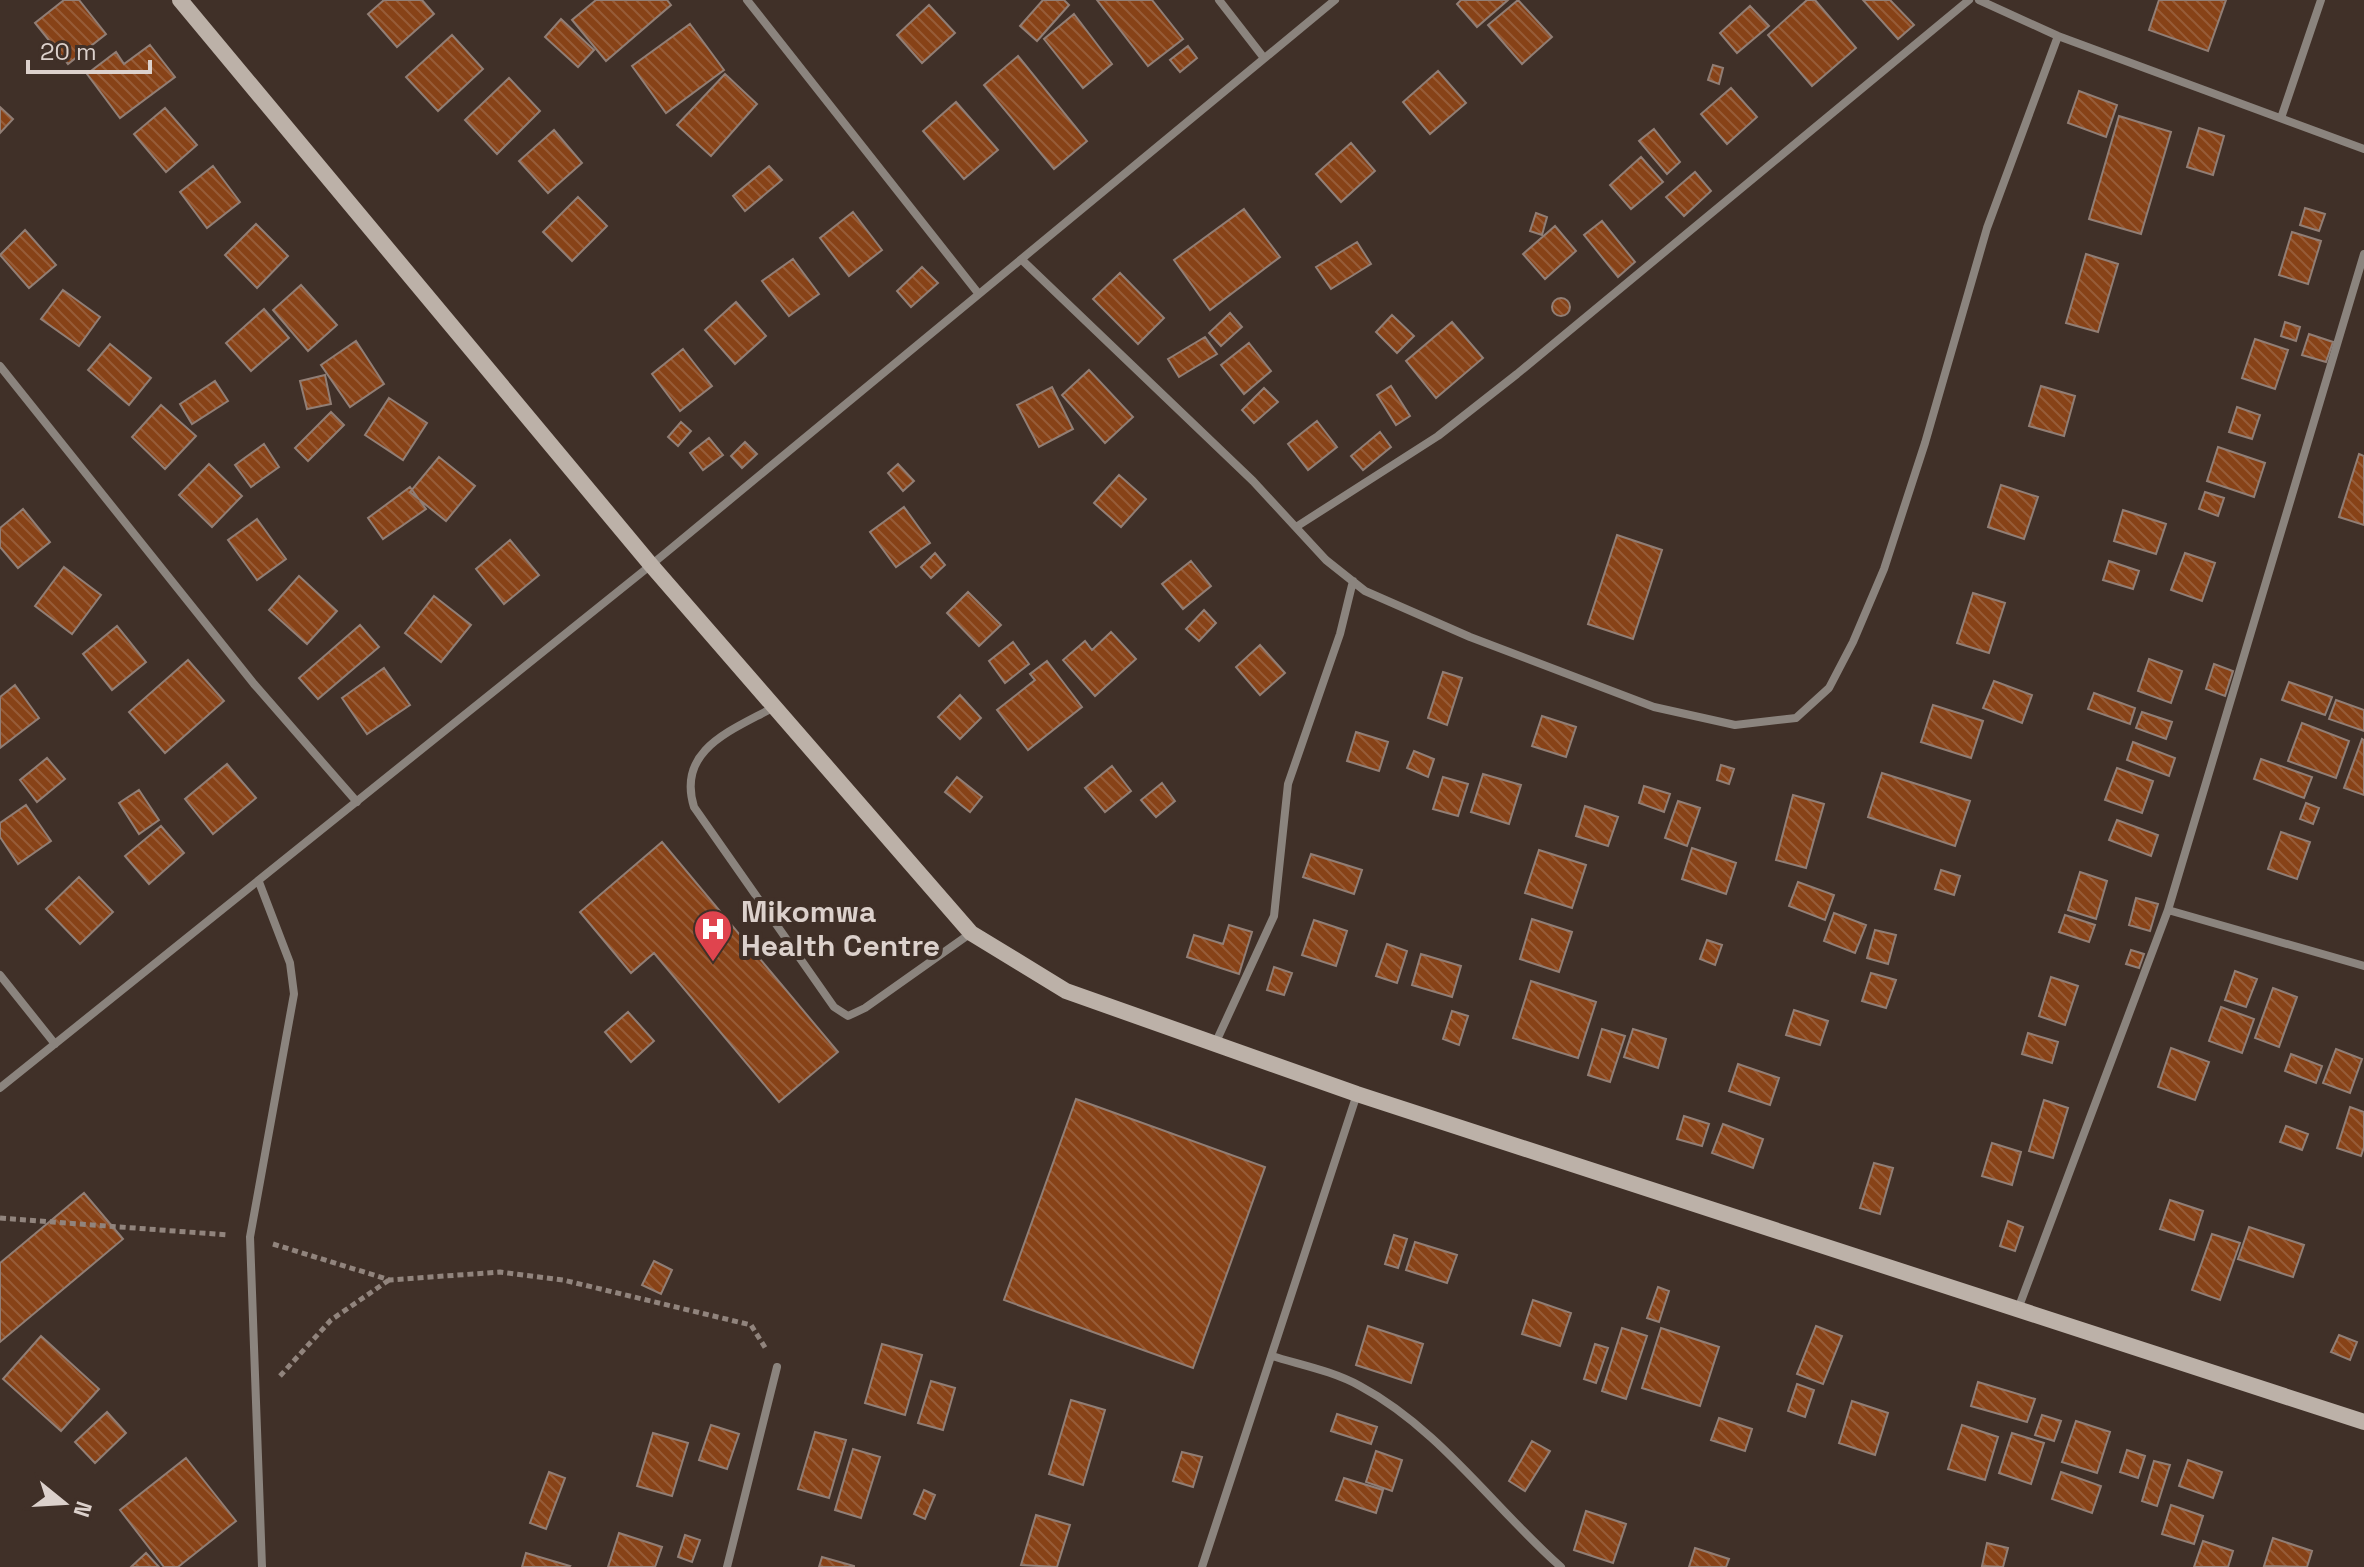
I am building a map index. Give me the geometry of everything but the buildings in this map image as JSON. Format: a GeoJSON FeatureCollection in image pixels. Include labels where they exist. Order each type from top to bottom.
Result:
{"type":"FeatureCollection","features":[{"type":"Feature","properties":{"kind":"main road"},"geometry":{"type":"LineString","coordinates":[[180,0],[651,565],[971,933],[1066,991],[1215,1045],[2364,1422]]}},
{"type":"Feature","properties":{"kind":"street"},"geometry":{"type":"LineString","coordinates":[[747,0],[978,293]]}},
{"type":"Feature","properties":{"kind":"street"},"geometry":{"type":"LineString","coordinates":[[1219,0],[1264,58]]}},
{"type":"Feature","properties":{"kind":"street"},"geometry":{"type":"LineString","coordinates":[[0,1088],[651,565],[1335,0]]}},
{"type":"Feature","properties":{"kind":"street"},"geometry":{"type":"LineString","coordinates":[[1296,527],[1438,436],[1506,383],[1969,0]]}},
{"type":"Feature","properties":{"kind":"street"},"geometry":{"type":"LineString","coordinates":[[1979,0],[2058,36],[2364,149]]}},
{"type":"Feature","properties":{"kind":"street"},"geometry":{"type":"LineString","coordinates":[[2281,118],[2321,0]]}},
{"type":"Feature","properties":{"kind":"street"},"geometry":{"type":"LineString","coordinates":[[1022,260],[1253,481],[1326,560],[1365,591],[1470,637],[1654,707],[1735,725],[1796,718],[1829,688],[1853,642],[1884,569],[1925,443],[1987,228],[2058,36]]}},
{"type":"Feature","properties":{"kind":"street"},"geometry":{"type":"LineString","coordinates":[[2018,1309],[2168,910],[2364,254]]}},
{"type":"Feature","properties":{"kind":"street"},"geometry":{"type":"LineString","coordinates":[[0,366],[254,684],[357,802]]}},
{"type":"Feature","properties":{"kind":"street"},"geometry":{"type":"LineString","coordinates":[[1215,1045],[1274,916],[1288,784],[1340,634],[1353,581]]}},
{"type":"Feature","properties":{"kind":"street"},"geometry":{"type":"LineString","coordinates":[[774,707],[704,749],[693,765],[689,792],[694,807],[834,1007],[848,1016],[865,1008],[971,933]]}},
{"type":"Feature","properties":{"kind":"street"},"geometry":{"type":"LineString","coordinates":[[259,882],[290,963],[294,994],[250,1237],[262,1567]]}},
{"type":"Feature","properties":{"kind":"street"},"geometry":{"type":"LineString","coordinates":[[2168,910],[2364,966]]}},
{"type":"Feature","properties":{"kind":"street"},"geometry":{"type":"LineString","coordinates":[[0,975],[55,1044]]}},
{"type":"Feature","properties":{"kind":"street"},"geometry":{"type":"LineString","coordinates":[[1202,1567],[1357,1094]]}},
{"type":"Feature","properties":{"kind":"street"},"geometry":{"type":"LineString","coordinates":[[1272,1356],[1321,1370],[1360,1386],[1407,1418],[1481,1485],[1561,1567]]}},
{"type":"Feature","properties":{"kind":"street"},"geometry":{"type":"LineString","coordinates":[[727,1567],[777,1367]]}},
{"type":"Feature","properties":{"kind":"path"},"geometry":{"type":"LineString","coordinates":[[0,1218],[250,1237],[390,1280],[500,1272],[563,1280],[751,1325],[777,1367]]}},
{"type":"Feature","properties":{"kind":"path"},"geometry":{"type":"LineString","coordinates":[[256,1404],[331,1320],[390,1280]]}},
{"type":"Feature","properties":{"kind":"place","name":"Mikomwa Health Centre"},"geometry":{"type":"Point","coordinates":[713,963]}}]}
